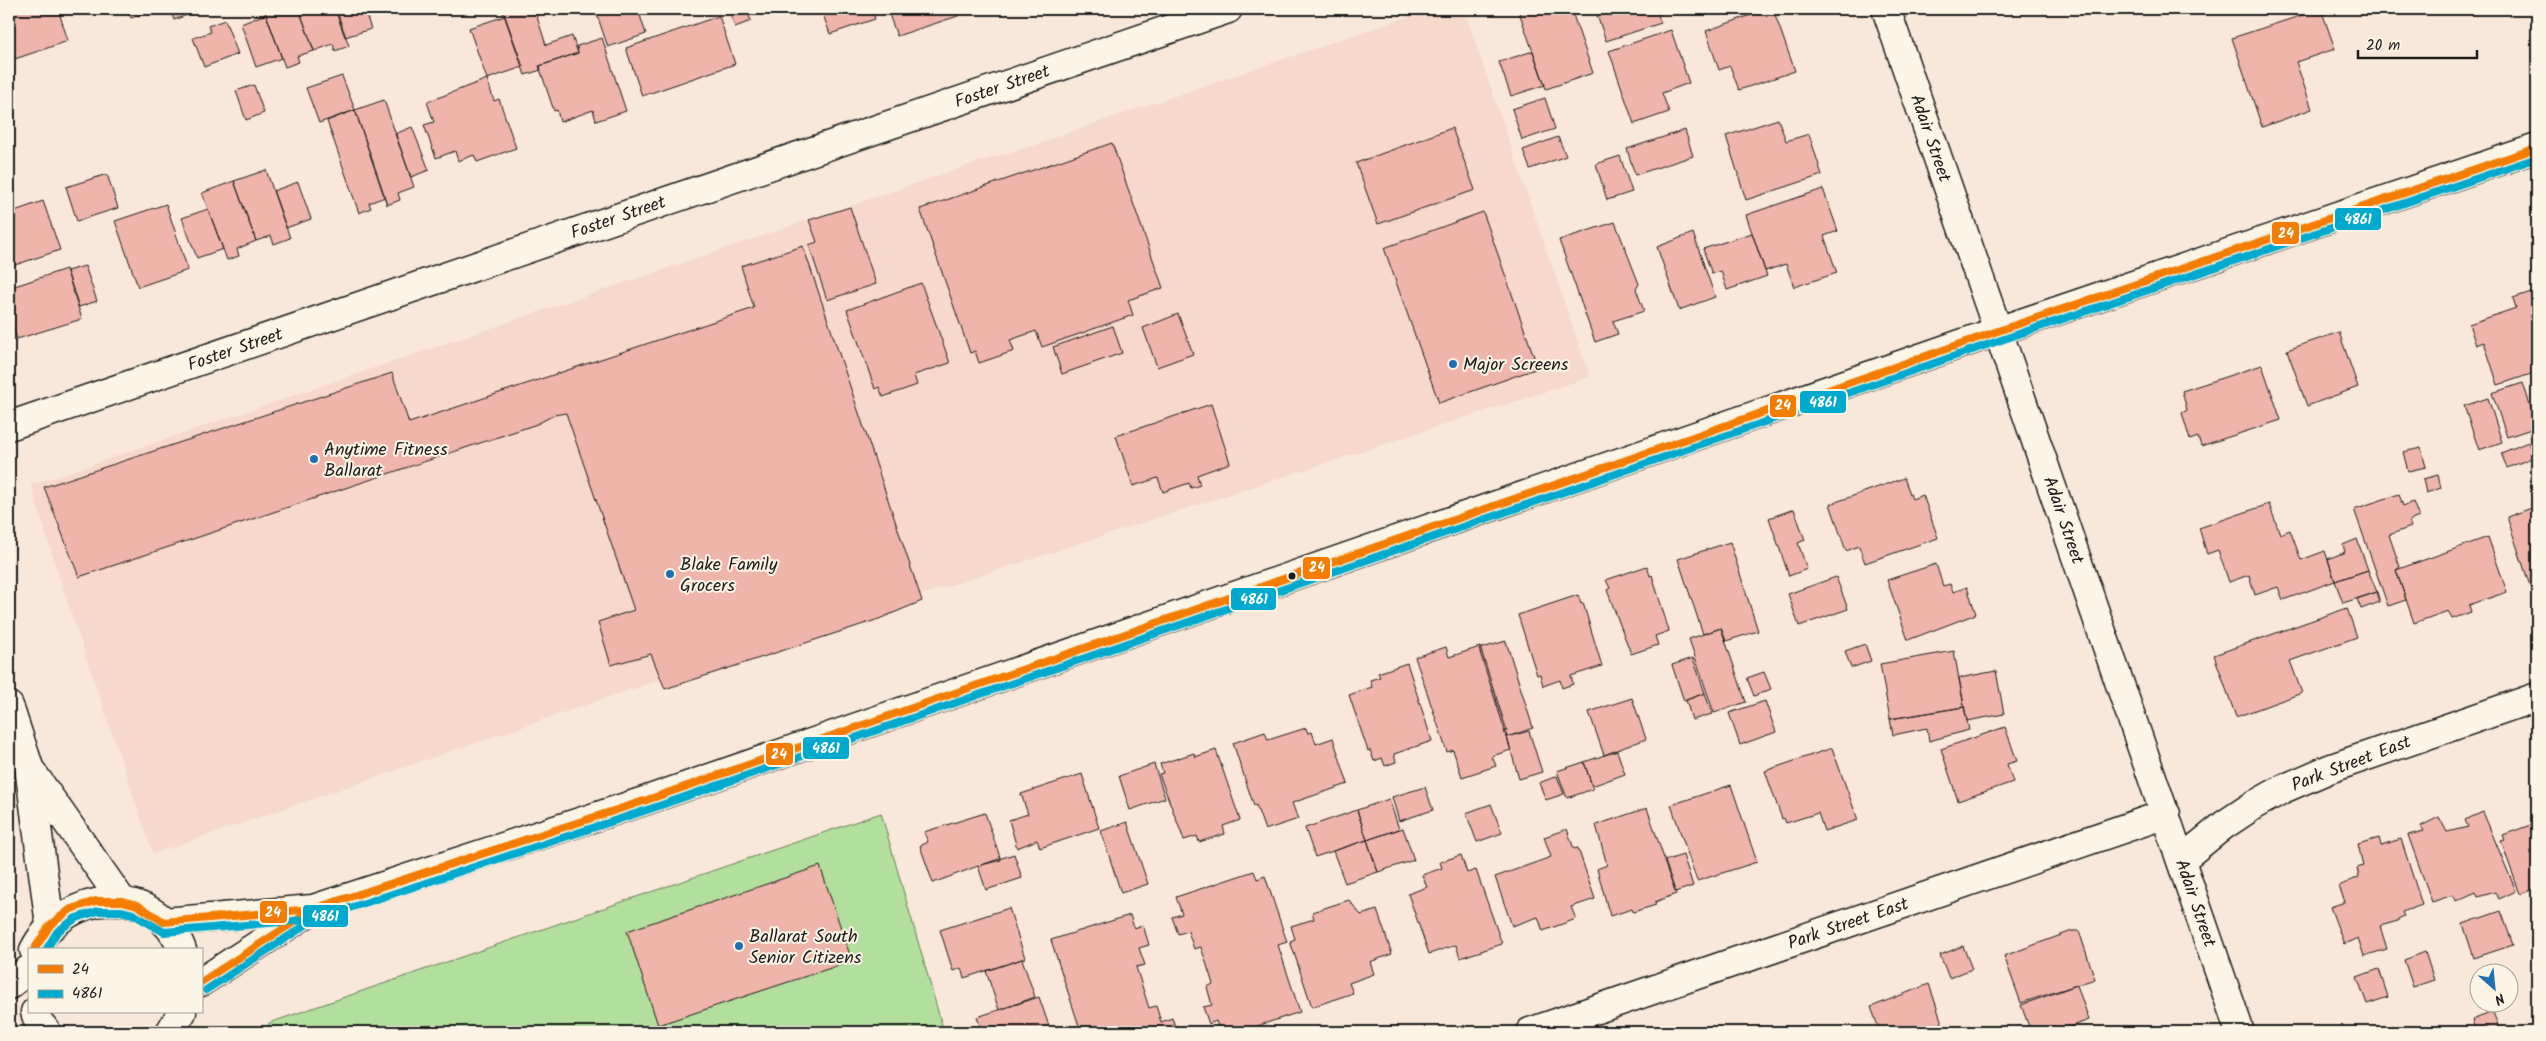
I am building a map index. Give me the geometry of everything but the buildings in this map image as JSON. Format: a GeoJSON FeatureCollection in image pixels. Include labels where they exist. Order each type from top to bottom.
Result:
{"type":"FeatureCollection","features":[{"type":"Feature","properties":{"kind":"street","name":"Foster Street"},"geometry":{"type":"LineString","coordinates":[[9,426],[1228,9]]}},
{"type":"Feature","properties":{"kind":"street","name":"Adair Street"},"geometry":{"type":"LineString","coordinates":[[1886,9],[2240,1032]]}},
{"type":"Feature","properties":{"kind":"street"},"geometry":{"type":"LineString","coordinates":[[164,922],[313,909],[708,779],[1998,331],[2537,148]]}},
{"type":"Feature","properties":{"kind":"street","name":"Park Street East"},"geometry":{"type":"LineString","coordinates":[[2181,860],[2224,825],[2283,789],[2329,769],[2537,697]]}},
{"type":"Feature","properties":{"kind":"street"},"geometry":{"type":"LineString","coordinates":[[9,706],[29,767],[50,924]]}},
{"type":"Feature","properties":{"kind":"street"},"geometry":{"type":"LineString","coordinates":[[29,767],[122,901]]}},
{"type":"Feature","properties":{"kind":"street","name":"Park Street East"},"geometry":{"type":"LineString","coordinates":[[1530,1032],[2166,814]]}},
{"type":"Feature","properties":{"kind":"street"},"geometry":{"type":"LineString","coordinates":[[35,948],[50,924],[72,909],[96,901],[122,901],[137,906],[164,922],[181,948]]}},
{"type":"Feature","properties":{"kind":"street"},"geometry":{"type":"LineString","coordinates":[[202,981],[313,909]]}},
{"type":"Feature","properties":{"kind":"street"},"geometry":{"type":"LineString","coordinates":[[9,985],[28,969]]}},
{"type":"Feature","properties":{"kind":"street"},"geometry":{"type":"LineString","coordinates":[[36,1014],[38,1021],[48,1032]]}},
{"type":"Feature","properties":{"kind":"street"},"geometry":{"type":"LineString","coordinates":[[170,1032],[181,1014]]}},
{"type":"Feature","properties":{"kind":"shaded area"},"geometry":{"type":"Polygon","coordinates":[[[1430,9],[1464,9],[1590,377],[615,695],[153,854],[62,586],[31,485],[969,165],[1048,141],[1052,138],[1430,9]]]}},
{"type":"Feature","properties":{"kind":"green space"},"geometry":{"type":"Polygon","coordinates":[[[881,813],[944,1032],[266,1032],[269,1023],[881,813]]]}},
{"type":"Feature","properties":{"kind":"transit line","name":"24"},"geometry":{"type":"LineString","coordinates":[[35,948],[50,925],[71,909],[96,901],[122,901],[137,905],[164,922],[313,909],[644,801],[1998,331],[2537,148]]}},
{"type":"Feature","properties":{"kind":"transit line","name":"4861"},"geometry":{"type":"LineString","coordinates":[[47,948],[57,932],[76,918],[98,911],[121,911],[133,914],[164,932],[316,919],[647,810],[2001,340],[2537,158]]}},
{"type":"Feature","properties":{"kind":"transit line","name":"24"},"geometry":{"type":"LineString","coordinates":[[202,981],[308,913]]}},
{"type":"Feature","properties":{"kind":"transit line","name":"4861"},"geometry":{"type":"LineString","coordinates":[[206,990],[312,921]]}},
{"type":"Feature","properties":{"kind":"place","name":"Major Screens"},"geometry":{"type":"Point","coordinates":[1453,364]}},
{"type":"Feature","properties":{"kind":"place","name":"Anytime Fitness Ballarat"},"geometry":{"type":"Point","coordinates":[314,459]}},
{"type":"Feature","properties":{"kind":"place","name":"Blake Family Grocers"},"geometry":{"type":"Point","coordinates":[670,574]}},
{"type":"Feature","properties":{"kind":"place","name":"Ballarat South Senior Citizens"},"geometry":{"type":"Point","coordinates":[739,946]}}]}
